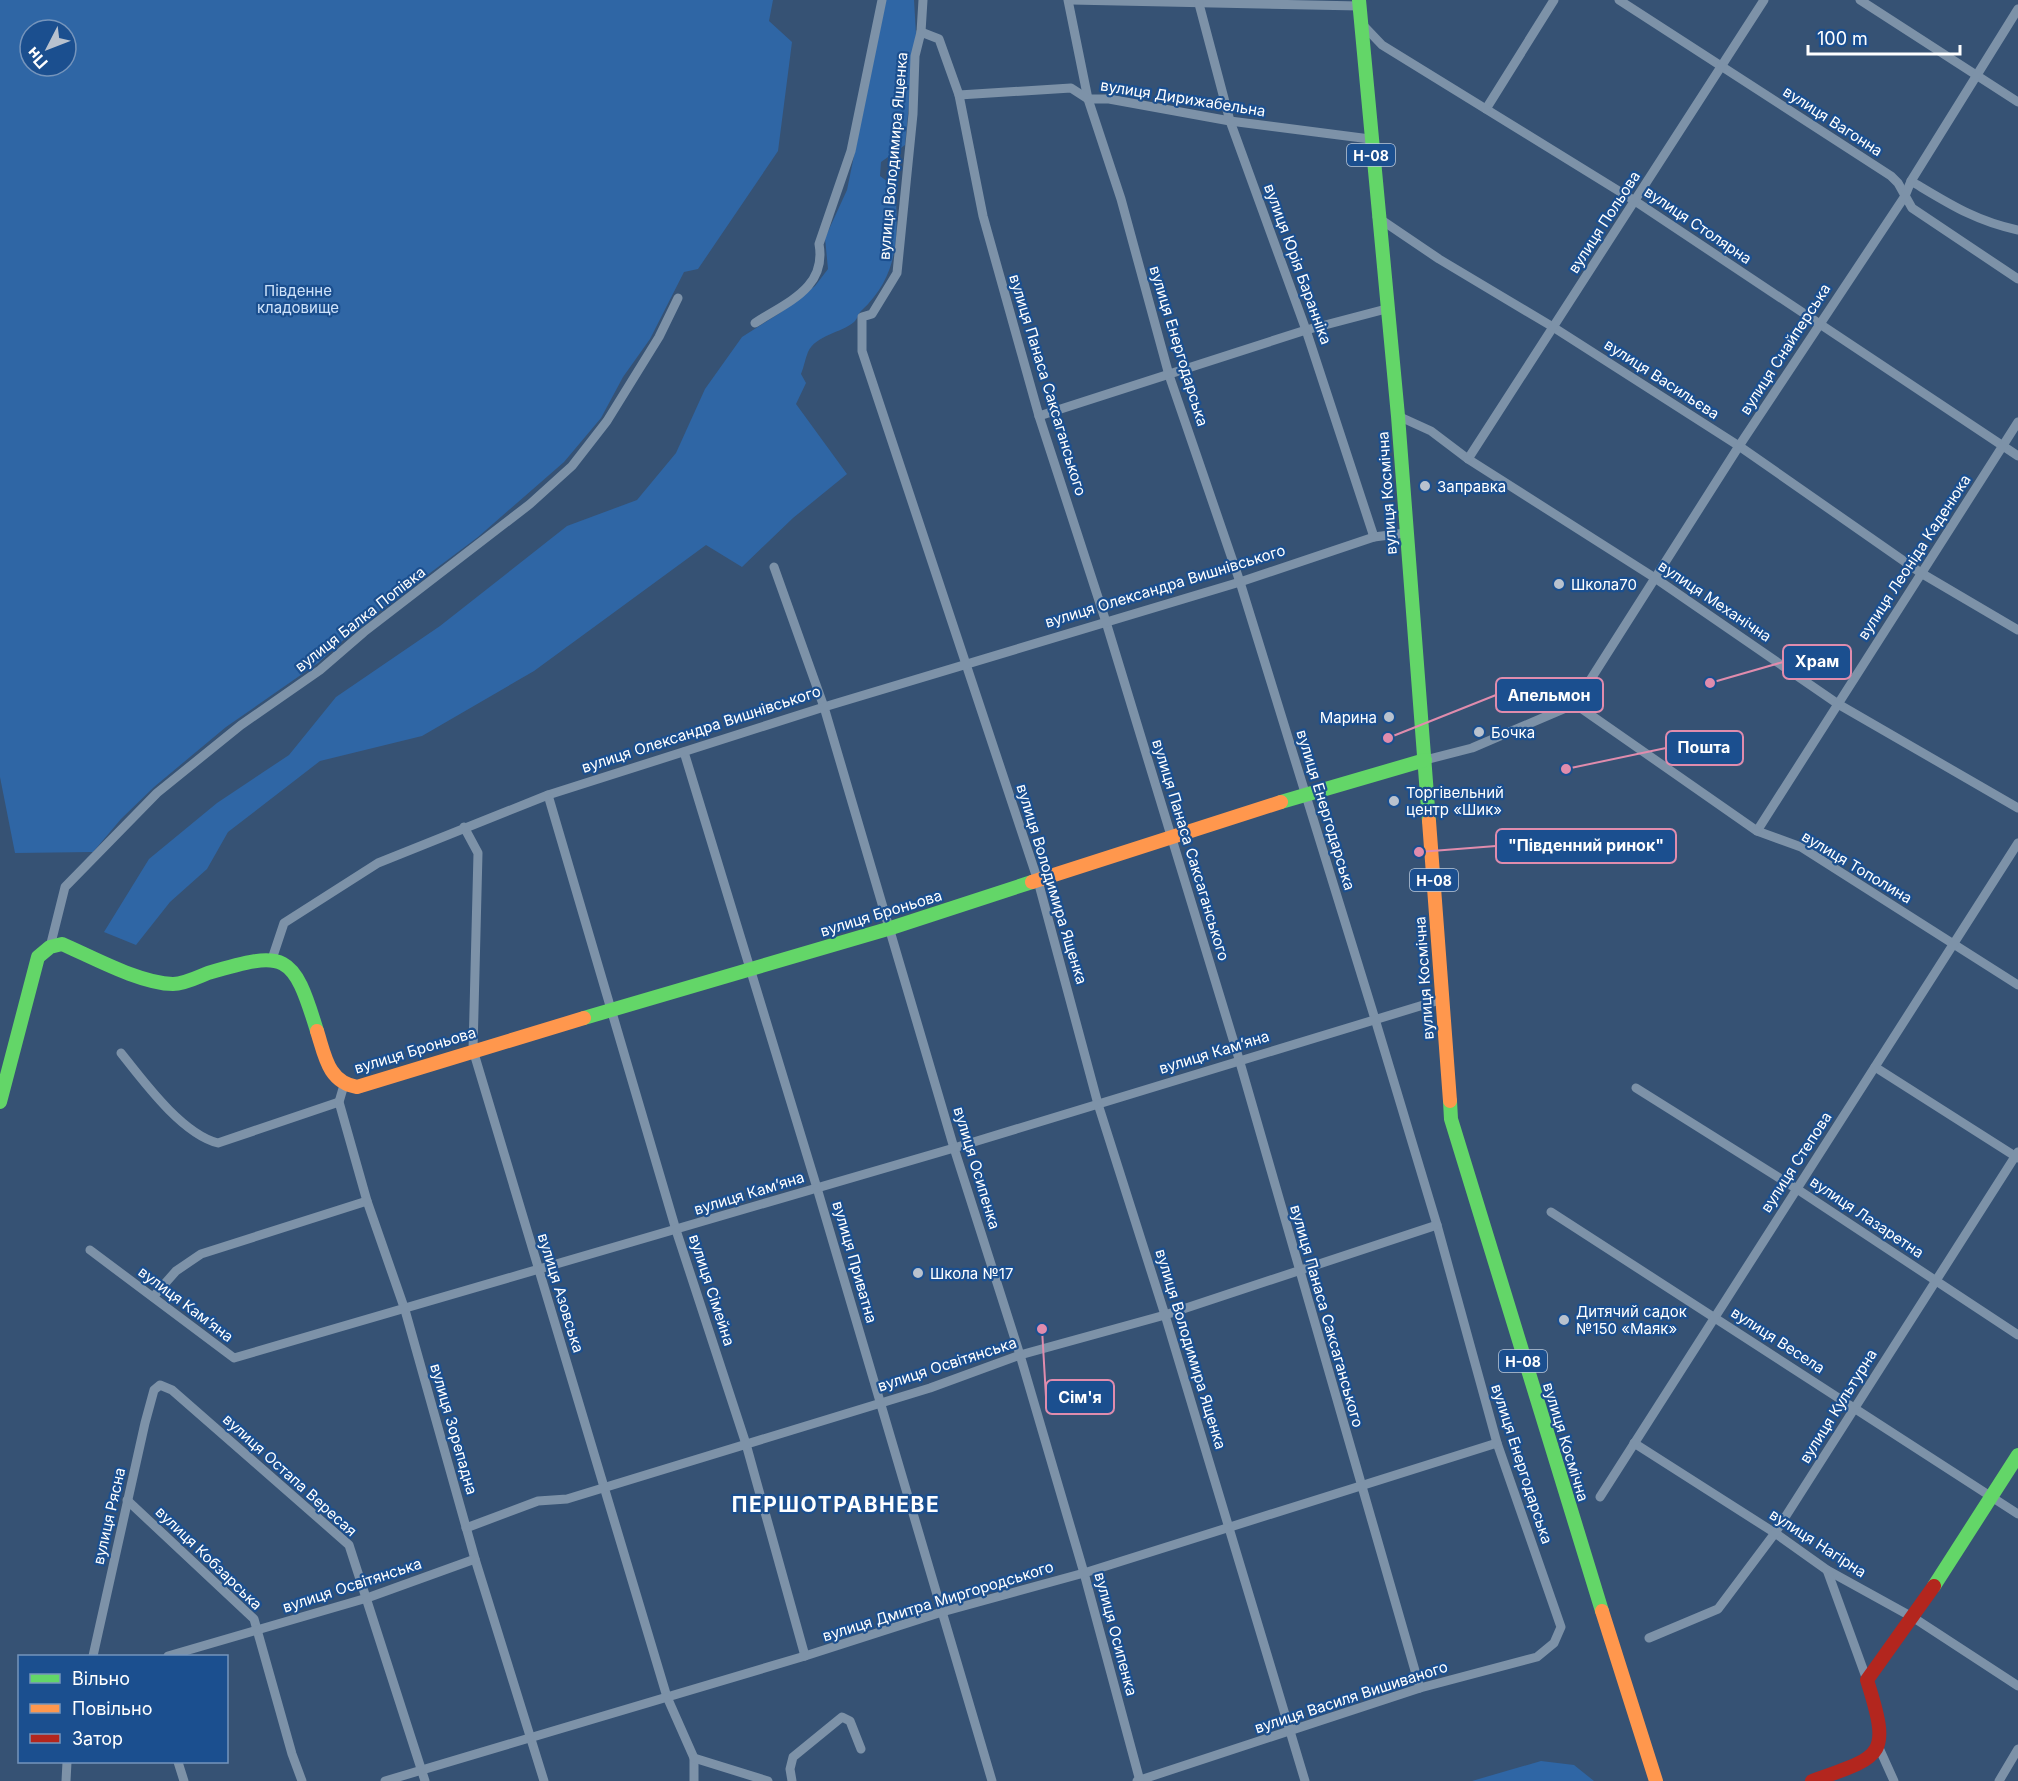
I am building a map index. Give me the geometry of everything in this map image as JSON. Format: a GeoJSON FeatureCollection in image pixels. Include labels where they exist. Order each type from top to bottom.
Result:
{"type":"FeatureCollection","features":[{"type":"Feature","properties":{"kind":"street"},"geometry":{"type":"LineString","coordinates":[[755,323],[807,288],[818,275],[822,260],[819,244],[851,151],[882,0]]}},
{"type":"Feature","properties":{"kind":"street","name":"вулиця Володимира Ященка"},"geometry":{"type":"LineString","coordinates":[[923,0],[921,32],[915,56],[913,114],[897,273],[872,314],[862,317],[862,351],[1038,881],[1098,1104],[1230,1527],[1305,1781]]}},
{"type":"Feature","properties":{"kind":"street"},"geometry":{"type":"LineString","coordinates":[[1069,0],[1359,3]]}},
{"type":"Feature","properties":{"kind":"street","name":"вулиця Енергодарська"},"geometry":{"type":"LineString","coordinates":[[1069,0],[1088,99],[1121,199],[1169,375],[1240,582],[1375,1019],[1437,1225],[1497,1443],[1561,1627]]}},
{"type":"Feature","properties":{"kind":"street"},"geometry":{"type":"LineString","coordinates":[[1485,109],[1554,0]]}},
{"type":"Feature","properties":{"kind":"street","name":"вулиця Вагонна"},"geometry":{"type":"LineString","coordinates":[[1619,0],[1891,176],[1912,208],[2018,279]]}},
{"type":"Feature","properties":{"kind":"street","name":"вулиця Польова"},"geometry":{"type":"LineString","coordinates":[[1468,459],[1764,0]]}},
{"type":"Feature","properties":{"kind":"street"},"geometry":{"type":"LineString","coordinates":[[1860,0],[2018,102]]}},
{"type":"Feature","properties":{"kind":"street","name":"вулиця Юрія Баранніка"},"geometry":{"type":"LineString","coordinates":[[1198,1],[1230,121],[1306,330],[1374,537]]}},
{"type":"Feature","properties":{"kind":"street","name":"вулиця Космічна"},"geometry":{"type":"LineString","coordinates":[[1359,3],[1377,217],[1398,416],[1405,534],[1443,999],[1448,1093],[1455,1140],[1656,1781]]}},
{"type":"Feature","properties":{"kind":"street","name":"вулиця Снайперська"},"geometry":{"type":"LineString","coordinates":[[1575,704],[1739,446],[1905,196],[1911,181],[2018,9]]}},
{"type":"Feature","properties":{"kind":"street","name":"вулиця Столярна"},"geometry":{"type":"LineString","coordinates":[[1360,22],[1382,45],[1635,201],[2018,456]]}},
{"type":"Feature","properties":{"kind":"street","name":"вулиця Панаса Саксаганського"},"geometry":{"type":"LineString","coordinates":[[921,32],[939,39],[959,95],[983,216],[1039,416],[1106,622],[1239,1059],[1359,1486],[1420,1688]]}},
{"type":"Feature","properties":{"kind":"street","name":"вулиця Дирижабельна"},"geometry":{"type":"LineString","coordinates":[[959,95],[1071,88],[1088,99],[1144,104],[1230,121],[1370,139]]}},
{"type":"Feature","properties":{"kind":"street"},"geometry":{"type":"LineString","coordinates":[[1911,181],[1983,222],[2018,230]]}},
{"type":"Feature","properties":{"kind":"street","name":"вулиця Васильєва"},"geometry":{"type":"LineString","coordinates":[[1377,217],[1439,259],[1553,327],[1739,446],[1921,573],[2018,630]]}},
{"type":"Feature","properties":{"kind":"street","name":"вулиця Балка Попівка"},"geometry":{"type":"LineString","coordinates":[[50,947],[65,887],[157,793],[241,725],[320,670],[364,632],[530,504],[572,466],[607,422],[659,337],[678,298]]}},
{"type":"Feature","properties":{"kind":"street"},"geometry":{"type":"LineString","coordinates":[[1039,416],[1306,330],[1386,309]]}},
{"type":"Feature","properties":{"kind":"street","name":"вулиця Механічна"},"geometry":{"type":"LineString","coordinates":[[1398,416],[1431,431],[1468,459],[1655,578],[1838,704],[2018,808]]}},
{"type":"Feature","properties":{"kind":"street","name":"вулиця Леоніда Каденюка"},"geometry":{"type":"LineString","coordinates":[[1757,831],[2018,422]]}},
{"type":"Feature","properties":{"kind":"street","name":"вулиця Олександра Вишнівського"},"geometry":{"type":"LineString","coordinates":[[272,959],[284,923],[378,863],[548,795],[824,707],[968,666],[1240,582],[1374,537],[1405,534]]}},
{"type":"Feature","properties":{"kind":"street","name":"вулиця Осипенка"},"geometry":{"type":"LineString","coordinates":[[774,567],[824,707],[954,1148],[1020,1355],[1084,1573],[1140,1781]]}},
{"type":"Feature","properties":{"kind":"street"},"geometry":{"type":"LineString","coordinates":[[1425,760],[1472,748],[1575,704]]}},
{"type":"Feature","properties":{"kind":"street","name":"вулиця Тополина"},"geometry":{"type":"LineString","coordinates":[[1575,704],[1757,831],[1801,848],[2018,985]]}},
{"type":"Feature","properties":{"kind":"street","name":"вулиця Приватна"},"geometry":{"type":"LineString","coordinates":[[684,752],[818,1188],[992,1781]]}},
{"type":"Feature","properties":{"kind":"street","name":"вулиця Броньова"},"geometry":{"type":"LineString","coordinates":[[344,1085],[357,1086],[891,928],[1305,794],[1425,760]]}},
{"type":"Feature","properties":{"kind":"street","name":"вулиця Сімейна"},"geometry":{"type":"LineString","coordinates":[[548,795],[676,1230],[746,1444],[805,1656]]}},
{"type":"Feature","properties":{"kind":"street","name":"вулиця Азовська"},"geometry":{"type":"LineString","coordinates":[[464,828],[478,853],[473,1050],[537,1270],[606,1486],[667,1697],[694,1758]]}},
{"type":"Feature","properties":{"kind":"street","name":"вулиця Степова"},"geometry":{"type":"LineString","coordinates":[[1600,1497],[2018,843]]}},
{"type":"Feature","properties":{"kind":"street"},"geometry":{"type":"LineString","coordinates":[[0,1102],[6,1088],[30,978],[38,957],[50,947],[62,944],[131,974],[174,984],[249,961],[272,959],[289,967],[303,984],[330,1072],[344,1085],[339,1102],[218,1143],[205,1140],[160,1100],[121,1053]]}},
{"type":"Feature","properties":{"kind":"street","name":"вулиця Кам’яна"},"geometry":{"type":"LineString","coordinates":[[90,1250],[234,1358],[954,1148],[1239,1059],[1443,999]]}},
{"type":"Feature","properties":{"kind":"street"},"geometry":{"type":"LineString","coordinates":[[1875,1067],[2017,1155]]}},
{"type":"Feature","properties":{"kind":"street","name":"вулиця Лазаретна"},"geometry":{"type":"LineString","coordinates":[[1636,1088],[1797,1189],[2018,1335]]}},
{"type":"Feature","properties":{"kind":"street","name":"вулиця Зорепадна"},"geometry":{"type":"LineString","coordinates":[[339,1102],[367,1201],[405,1310],[475,1559],[544,1781]]}},
{"type":"Feature","properties":{"kind":"street","name":"вулиця Культурна"},"geometry":{"type":"LineString","coordinates":[[1649,1638],[1718,1609],[1775,1533],[2017,1155]]}},
{"type":"Feature","properties":{"kind":"street"},"geometry":{"type":"LineString","coordinates":[[153,1297],[176,1271],[201,1254],[367,1201]]}},
{"type":"Feature","properties":{"kind":"street","name":"вулиця Весела"},"geometry":{"type":"LineString","coordinates":[[1551,1212],[2018,1514]]}},
{"type":"Feature","properties":{"kind":"street","name":"вулиця Освітянська"},"geometry":{"type":"LineString","coordinates":[[466,1528],[538,1501],[567,1499],[930,1388],[1020,1355],[1165,1315],[1437,1225]]}},
{"type":"Feature","properties":{"kind":"street","name":"вулиця Рясна"},"geometry":{"type":"LineString","coordinates":[[93,1655],[154,1390],[160,1385]]}},
{"type":"Feature","properties":{"kind":"street","name":"вулиця Остапа Вересая"},"geometry":{"type":"LineString","coordinates":[[160,1385],[172,1390],[349,1545],[424,1781]]}},
{"type":"Feature","properties":{"kind":"street","name":"вулиця Дмитра Миргородського"},"geometry":{"type":"LineString","coordinates":[[385,1781],[805,1656],[942,1612],[1084,1573],[1497,1443]]}},
{"type":"Feature","properties":{"kind":"street","name":"вулиця Нагірна"},"geometry":{"type":"LineString","coordinates":[[1634,1443],[1775,1533],[1827,1570],[1914,1618],[2018,1686]]}},
{"type":"Feature","properties":{"kind":"street"},"geometry":{"type":"LineString","coordinates":[[1867,1680],[1914,1618],[2018,1455]]}},
{"type":"Feature","properties":{"kind":"street","name":"вулиця Кобзарська"},"geometry":{"type":"LineString","coordinates":[[127,1500],[247,1611],[259,1631],[291,1754],[302,1781]]}},
{"type":"Feature","properties":{"kind":"street","name":"вулиця Освітянська"},"geometry":{"type":"LineString","coordinates":[[172,1655],[367,1598],[475,1559]]}},
{"type":"Feature","properties":{"kind":"street"},"geometry":{"type":"LineString","coordinates":[[1812,1781],[1869,1761],[1880,1750],[1883,1736],[1867,1680],[1827,1570]]}},
{"type":"Feature","properties":{"kind":"street","name":"вулиця Василя Вишиваного"},"geometry":{"type":"LineString","coordinates":[[1140,1781],[1420,1688],[1537,1657],[1554,1643],[1561,1627]]}},
{"type":"Feature","properties":{"kind":"street"},"geometry":{"type":"LineString","coordinates":[[792,1781],[790,1769],[793,1757],[842,1717],[850,1721],[861,1749]]}},
{"type":"Feature","properties":{"kind":"street"},"geometry":{"type":"LineString","coordinates":[[1999,1781],[2018,1749]]}},
{"type":"Feature","properties":{"kind":"street"},"geometry":{"type":"LineString","coordinates":[[1880,1750],[1894,1781]]}},
{"type":"Feature","properties":{"kind":"street"},"geometry":{"type":"LineString","coordinates":[[694,1781],[694,1758],[768,1781]]}},
{"type":"Feature","properties":{"kind":"street"},"geometry":{"type":"LineString","coordinates":[[66,1781],[67,1763]]}},
{"type":"Feature","properties":{"kind":"street"},"geometry":{"type":"LineString","coordinates":[[178,1763],[184,1781]]}},
{"type":"Feature","properties":{"kind":"green space","name":"Південне кладовище"},"geometry":{"type":"Polygon","coordinates":[[[0,0],[773,0],[769,21],[792,42],[778,151],[698,269],[684,272],[650,339],[623,377],[601,418],[564,462],[478,537],[358,627],[318,663],[226,727],[154,787],[121,819],[93,852],[15,853],[0,777],[0,0]]]}},
{"type":"Feature","properties":{"kind":"green space"},"geometry":{"type":"Polygon","coordinates":[[[886,0],[914,0],[916,34],[905,145],[881,162],[880,176],[895,187],[897,222],[894,254],[883,284],[855,321],[823,338],[808,352],[801,374],[806,383],[796,404],[847,474],[793,518],[742,567],[706,545],[534,671],[422,736],[320,761],[228,832],[207,869],[170,902],[136,945],[104,932],[149,859],[217,803],[289,755],[336,697],[440,626],[567,526],[637,500],[676,453],[705,389],[742,337],[780,313],[815,286],[828,269],[825,238],[847,190],[886,0]]]}},
{"type":"Feature","properties":{"kind":"green space"},"geometry":{"type":"Polygon","coordinates":[[[1541,1761],[1574,1765],[1594,1781],[1472,1781],[1541,1761]]]}},
{"type":"Feature","properties":{"kind":"traffic: fast"},"geometry":{"type":"LineString","coordinates":[[1359,0],[1398,416],[1429,821]]}},
{"type":"Feature","properties":{"kind":"traffic: fast"},"geometry":{"type":"LineString","coordinates":[[1281,802],[1425,760]]}},
{"type":"Feature","properties":{"kind":"traffic: fast"},"geometry":{"type":"LineString","coordinates":[[584,1018],[891,928],[1032,882]]}},
{"type":"Feature","properties":{"kind":"traffic: fast"},"geometry":{"type":"LineString","coordinates":[[0,1102],[38,957],[50,947],[62,944],[132,975],[160,983],[186,982],[208,973],[255,961],[270,960],[283,964],[293,972],[301,985],[317,1031]]}},
{"type":"Feature","properties":{"kind":"traffic: fast"},"geometry":{"type":"LineString","coordinates":[[1450,1101],[1451,1119],[1602,1611]]}},
{"type":"Feature","properties":{"kind":"traffic: fast"},"geometry":{"type":"LineString","coordinates":[[1934,1586],[2018,1455]]}},
{"type":"Feature","properties":{"kind":"traffic: slow"},"geometry":{"type":"LineString","coordinates":[[1032,882],[1281,802]]}},
{"type":"Feature","properties":{"kind":"traffic: slow"},"geometry":{"type":"LineString","coordinates":[[1429,821],[1450,1101]]}},
{"type":"Feature","properties":{"kind":"traffic: slow"},"geometry":{"type":"LineString","coordinates":[[317,1031],[329,1067],[340,1080],[357,1087],[584,1018]]}},
{"type":"Feature","properties":{"kind":"traffic: slow"},"geometry":{"type":"LineString","coordinates":[[1602,1611],[1656,1781]]}},
{"type":"Feature","properties":{"kind":"traffic: jam"},"geometry":{"type":"LineString","coordinates":[[1812,1781],[1854,1765],[1876,1750],[1879,1724],[1867,1680],[1934,1586]]}},
{"type":"Feature","properties":{"kind":"place","name":"Заправка"},"geometry":{"type":"Point","coordinates":[1425,486]}},
{"type":"Feature","properties":{"kind":"place","name":"Школа70"},"geometry":{"type":"Point","coordinates":[1559,584]}},
{"type":"Feature","properties":{"kind":"place","name":"Храм"},"geometry":{"type":"Point","coordinates":[1710,683]}},
{"type":"Feature","properties":{"kind":"place","name":"Марина"},"geometry":{"type":"Point","coordinates":[1389,717]}},
{"type":"Feature","properties":{"kind":"place","name":"Бочка"},"geometry":{"type":"Point","coordinates":[1479,732]}},
{"type":"Feature","properties":{"kind":"place","name":"Апельмон"},"geometry":{"type":"Point","coordinates":[1388,738]}},
{"type":"Feature","properties":{"kind":"place","name":"Пошта"},"geometry":{"type":"Point","coordinates":[1566,769]}},
{"type":"Feature","properties":{"kind":"place","name":"Торгівельний центр «Шик»"},"geometry":{"type":"Point","coordinates":[1394,801]}},
{"type":"Feature","properties":{"kind":"place","name":"\"Південний ринок\""},"geometry":{"type":"Point","coordinates":[1419,852]}},
{"type":"Feature","properties":{"kind":"place","name":"Школа №17"},"geometry":{"type":"Point","coordinates":[918,1273]}},
{"type":"Feature","properties":{"kind":"place","name":"Дитячий садок №150 «Маяк»"},"geometry":{"type":"Point","coordinates":[1564,1320]}},
{"type":"Feature","properties":{"kind":"place","name":"Сім'я"},"geometry":{"type":"Point","coordinates":[1042,1329]}},
{"type":"Feature","properties":{"kind":"district","name":"ПЕРШОТРАВНЕВЕ"},"geometry":{"type":"Point","coordinates":[836,1504]}}]}
